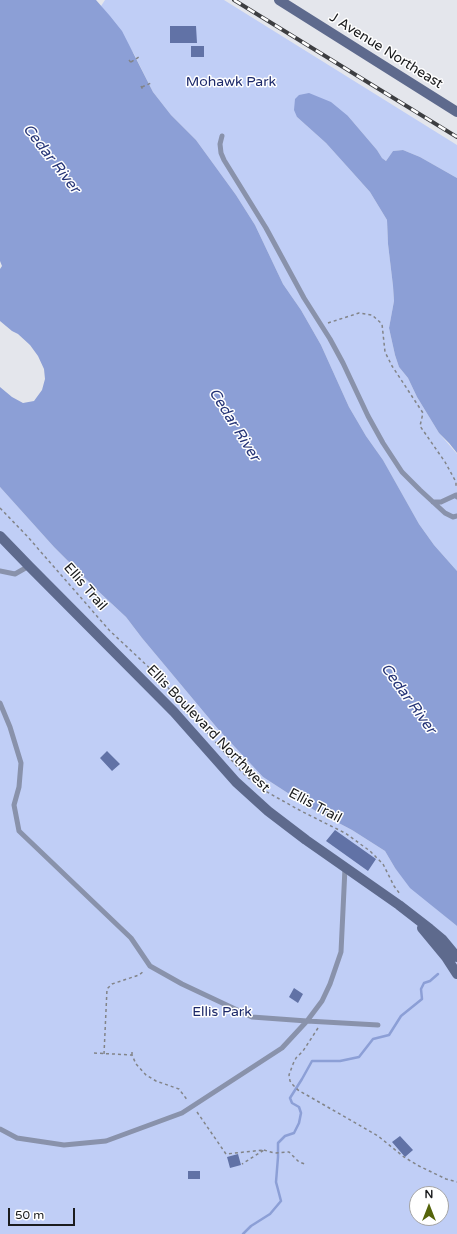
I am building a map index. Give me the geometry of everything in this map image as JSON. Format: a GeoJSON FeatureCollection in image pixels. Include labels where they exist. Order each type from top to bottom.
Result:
{"type":"FeatureCollection","features":[{"type":"Feature","properties":{"kind":"street","name":"J Avenue Northeast"},"geometry":{"type":"LineString","coordinates":[[279,0],[457,112]]}},
{"type":"Feature","properties":{"kind":"street","name":"Ellis Boulevard Northwest"},"geometry":{"type":"LineString","coordinates":[[0,536],[174,712],[236,782],[268,811],[306,840],[399,905],[442,939],[457,957]]}},
{"type":"Feature","properties":{"kind":"street","name":"Ellis Boulevard Northwest"},"geometry":{"type":"LineString","coordinates":[[415,918],[457,974]]}},
{"type":"Feature","properties":{"kind":"lane"},"geometry":{"type":"LineString","coordinates":[[222,136],[221,148],[224,160],[266,228],[304,298],[343,363],[368,416],[383,443],[402,472],[445,513],[453,517],[457,516]]}},
{"type":"Feature","properties":{"kind":"lane"},"geometry":{"type":"LineString","coordinates":[[433,502],[441,502],[456,496]]}},
{"type":"Feature","properties":{"kind":"lane"},"geometry":{"type":"LineString","coordinates":[[0,571],[15,574],[29,566]]}},
{"type":"Feature","properties":{"kind":"lane"},"geometry":{"type":"LineString","coordinates":[[0,703],[10,727],[21,763],[19,788],[14,805],[19,831],[132,938],[150,966],[182,984],[252,1017],[378,1025]]}},
{"type":"Feature","properties":{"kind":"lane"},"geometry":{"type":"LineString","coordinates":[[0,1130],[17,1138],[64,1145],[106,1141],[182,1113],[282,1048],[307,1021],[322,1001],[328,990],[341,952],[345,868]]}},
{"type":"Feature","properties":{"kind":"path"},"geometry":{"type":"LineString","coordinates":[[131,62],[139,57]]}},
{"type":"Feature","properties":{"kind":"path"},"geometry":{"type":"LineString","coordinates":[[143,90],[141,86],[151,83]]}},
{"type":"Feature","properties":{"kind":"path"},"geometry":{"type":"LineString","coordinates":[[321,325],[359,313],[372,315],[382,324],[386,352],[392,366],[423,412],[420,426],[445,462],[456,482],[456,496]]}},
{"type":"Feature","properties":{"kind":"path","name":"Ellis Trail"},"geometry":{"type":"LineString","coordinates":[[0,508],[110,631],[156,674],[242,772],[258,788],[345,833],[370,851],[383,864],[394,886],[400,894]]}},
{"type":"Feature","properties":{"kind":"path"},"geometry":{"type":"LineString","coordinates":[[104,1054],[107,989],[109,985],[139,975],[150,966]]}},
{"type":"Feature","properties":{"kind":"path"},"geometry":{"type":"LineString","coordinates":[[323,1022],[293,1064],[290,1075],[290,1081],[293,1085],[298,1090],[378,1136],[404,1158],[446,1179],[457,1182]]}},
{"type":"Feature","properties":{"kind":"path"},"geometry":{"type":"LineString","coordinates":[[132,1050],[132,1056],[136,1064],[146,1075],[156,1081],[179,1089],[202,1117],[226,1154],[264,1150],[274,1153],[289,1152],[299,1162],[305,1164]]}},
{"type":"Feature","properties":{"kind":"path"},"geometry":{"type":"LineString","coordinates":[[94,1053],[132,1056]]}},
{"type":"Feature","properties":{"kind":"path"},"geometry":{"type":"LineString","coordinates":[[242,1164],[264,1150]]}},
{"type":"Feature","properties":{"kind":"green space","name":"Mohawk Park"},"geometry":{"type":"Polygon","coordinates":[[[105,0],[224,0],[457,145],[457,178],[420,157],[403,150],[393,151],[386,161],[348,116],[297,117],[326,143],[370,192],[387,220],[394,301],[389,328],[395,355],[399,367],[408,378],[417,397],[439,433],[457,454],[457,571],[434,545],[419,524],[383,460],[366,436],[349,407],[321,345],[301,310],[283,284],[255,225],[236,195],[196,140],[171,115],[153,92],[134,54],[101,6],[105,0]]]}},
{"type":"Feature","properties":{"kind":"green space","name":"Ellis Park"},"geometry":{"type":"Polygon","coordinates":[[[0,487],[54,547],[126,617],[218,729],[263,777],[314,810],[352,830],[385,851],[395,868],[434,907],[457,926],[457,1234],[0,1234],[0,487]]]}},
{"type":"Feature","properties":{"kind":"water","name":"Cedar River"},"geometry":{"type":"Polygon","coordinates":[[[0,0],[96,0],[110,16],[122,31],[153,92],[171,115],[196,140],[236,195],[255,225],[283,284],[301,310],[321,345],[349,407],[366,436],[383,460],[419,524],[434,545],[457,571],[457,926],[410,888],[395,868],[385,851],[352,830],[314,810],[263,777],[218,729],[126,617],[54,547],[0,487],[0,387],[12,397],[23,403],[34,401],[42,390],[45,379],[44,369],[38,356],[30,345],[0,321],[0,269],[2,266],[0,261],[0,0]]]}},
{"type":"Feature","properties":{"kind":"water"},"geometry":{"type":"Polygon","coordinates":[[[309,93],[331,102],[348,116],[386,161],[393,151],[403,150],[420,157],[457,178],[457,453],[439,433],[417,397],[408,378],[399,367],[395,355],[389,328],[394,301],[387,220],[370,192],[326,143],[297,117],[294,110],[295,99],[299,95],[309,93]]]}},
{"type":"Feature","properties":{"kind":"building"},"geometry":{"type":"Polygon","coordinates":[[[170,26],[196,26],[197,43],[170,43],[170,26]]]}},
{"type":"Feature","properties":{"kind":"building"},"geometry":{"type":"Polygon","coordinates":[[[191,46],[204,46],[204,57],[191,57],[191,46]]]}},
{"type":"Feature","properties":{"kind":"building"},"geometry":{"type":"Polygon","coordinates":[[[107,751],[120,764],[112,771],[100,758],[107,751]]]}},
{"type":"Feature","properties":{"kind":"building"},"geometry":{"type":"Polygon","coordinates":[[[335,830],[376,859],[368,871],[326,841],[335,830]]]}},
{"type":"Feature","properties":{"kind":"building"},"geometry":{"type":"Polygon","coordinates":[[[294,988],[303,994],[298,1003],[289,997],[294,988]]]}},
{"type":"Feature","properties":{"kind":"building"},"geometry":{"type":"Polygon","coordinates":[[[400,1136],[413,1150],[405,1157],[392,1142],[400,1136]]]}},
{"type":"Feature","properties":{"kind":"building"},"geometry":{"type":"Polygon","coordinates":[[[238,1154],[241,1165],[230,1168],[227,1157],[238,1154]]]}},
{"type":"Feature","properties":{"kind":"building"},"geometry":{"type":"Polygon","coordinates":[[[188,1171],[200,1171],[200,1179],[188,1179],[188,1171]]]}},
{"type":"Feature","properties":{"kind":"waterway"},"geometry":{"type":"LineString","coordinates":[[243,1234],[251,1226],[270,1214],[281,1201],[276,1182],[278,1143],[285,1136],[294,1133],[299,1123],[301,1113],[299,1107],[292,1103],[290,1098],[312,1061],[340,1061],[359,1057],[373,1039],[389,1035],[401,1016],[422,999],[421,989],[424,983],[430,981],[438,974]]}},
{"type":"Feature","properties":{"kind":"railway"},"geometry":{"type":"LineString","coordinates":[[234,0],[457,137]]}}]}
